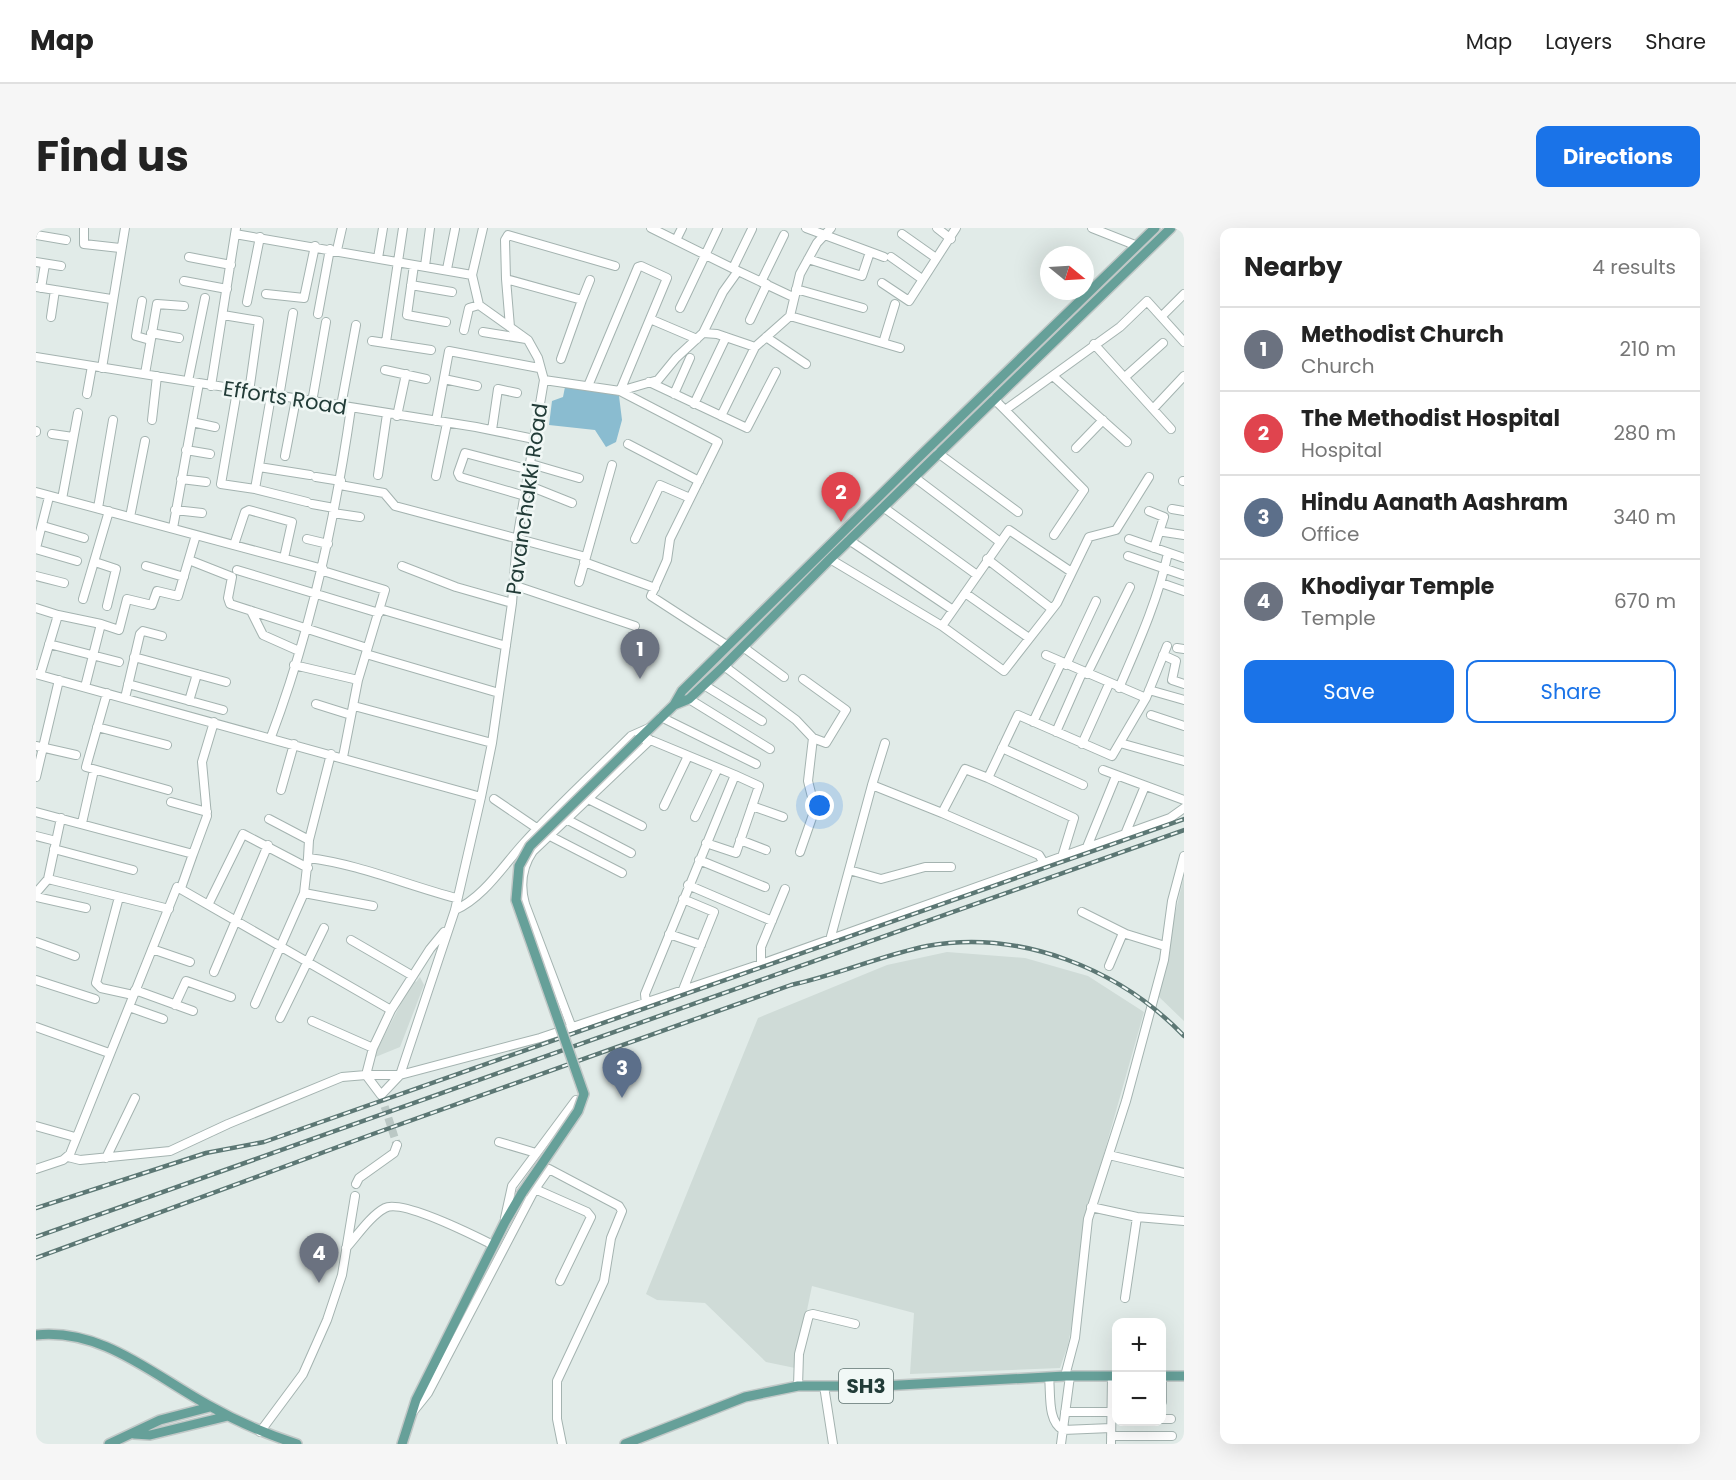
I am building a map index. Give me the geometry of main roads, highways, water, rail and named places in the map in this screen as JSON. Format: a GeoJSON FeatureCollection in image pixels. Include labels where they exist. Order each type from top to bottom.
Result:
{"type":"FeatureCollection","features":[{"type":"Feature","properties":{"kind":"main road"},"geometry":{"type":"LineString","coordinates":[[402,1444],[410,1416],[493,1245],[522,1193],[578,1111],[584,1094],[516,900],[519,866],[530,846],[644,738],[650,728],[674,705],[682,692],[728,646],[1135,245],[1155,228]]}},
{"type":"Feature","properties":{"kind":"main road"},"geometry":{"type":"LineString","coordinates":[[674,705],[689,699],[724,666],[849,540],[1171,228]]}},
{"type":"Feature","properties":{"kind":"main road"},"geometry":{"type":"LineString","coordinates":[[37,1336],[73,1335],[122,1353],[210,1407],[260,1432],[297,1444]]}},
{"type":"Feature","properties":{"kind":"main road","name":"SH3"},"geometry":{"type":"LineString","coordinates":[[625,1444],[643,1441],[745,1397],[798,1386],[882,1386],[1068,1376],[1112,1376]]}},
{"type":"Feature","properties":{"kind":"main road"},"geometry":{"type":"LineString","coordinates":[[1166,1376],[1184,1376]]}},
{"type":"Feature","properties":{"kind":"main road"},"geometry":{"type":"LineString","coordinates":[[109,1444],[160,1420],[210,1407]]}},
{"type":"Feature","properties":{"kind":"main road"},"geometry":{"type":"LineString","coordinates":[[132,1434],[150,1435],[228,1416]]}},
{"type":"Feature","properties":{"kind":"main road"},"geometry":{"type":"LineString","coordinates":[[394,1444],[404,1432]]}},
{"type":"Feature","properties":{"kind":"water"},"geometry":{"type":"Polygon","coordinates":[[[565,387],[606,391],[619,396],[622,420],[616,442],[606,447],[595,430],[549,425],[552,401],[563,397],[565,387]]]}},
{"type":"Feature","properties":{"kind":"tunnel"},"geometry":{"type":"LineString","coordinates":[[381,1095],[397,1145]]}},
{"type":"Feature","properties":{"kind":"railway"},"geometry":{"type":"LineString","coordinates":[[36,1208],[206,1153],[264,1142],[1184,819]]}},
{"type":"Feature","properties":{"kind":"railway"},"geometry":{"type":"LineString","coordinates":[[36,1237],[1184,830]]}},
{"type":"Feature","properties":{"kind":"railway"},"geometry":{"type":"LineString","coordinates":[[36,1258],[373,1134],[791,985],[927,946],[962,942],[997,943],[1032,949],[1066,960],[1130,991],[1184,1036]]}},
{"type":"Feature","properties":{"kind":"place","name":"The Methodist Hospital"},"geometry":{"type":"Point","coordinates":[841,522]}},
{"type":"Feature","properties":{"kind":"place","name":"Methodist Church"},"geometry":{"type":"Point","coordinates":[640,679]}},
{"type":"Feature","properties":{"kind":"place","name":"Hindu Aanath Aashram"},"geometry":{"type":"Point","coordinates":[622,1098]}},
{"type":"Feature","properties":{"kind":"place","name":"Khodiyar Temple"},"geometry":{"type":"Point","coordinates":[319,1283]}}]}
